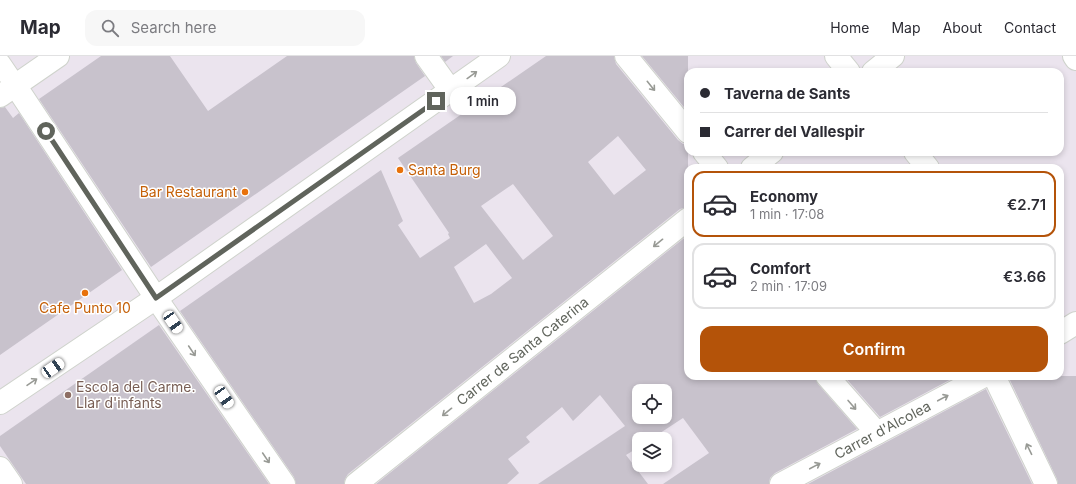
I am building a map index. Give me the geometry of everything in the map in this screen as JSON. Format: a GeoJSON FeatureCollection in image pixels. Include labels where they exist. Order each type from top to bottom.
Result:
{"type":"FeatureCollection","features":[{"type":"Feature","properties":{"kind":"street"},"geometry":{"type":"LineString","coordinates":[[8,91],[58,56]]}},
{"type":"Feature","properties":{"kind":"street"},"geometry":{"type":"LineString","coordinates":[[426,56],[451,91]]}},
{"type":"Feature","properties":{"kind":"street"},"geometry":{"type":"LineString","coordinates":[[0,403],[156,298],[499,56]]}},
{"type":"Feature","properties":{"kind":"street"},"geometry":{"type":"LineString","coordinates":[[626,56],[684,127]]}},
{"type":"Feature","properties":{"kind":"street"},"geometry":{"type":"LineString","coordinates":[[836,56],[846,68]]}},
{"type":"Feature","properties":{"kind":"street"},"geometry":{"type":"LineString","coordinates":[[878,68],[893,56]]}},
{"type":"Feature","properties":{"kind":"street"},"geometry":{"type":"LineString","coordinates":[[0,63],[8,91],[156,298],[284,484]]}},
{"type":"Feature","properties":{"kind":"street"},"geometry":{"type":"LineString","coordinates":[[707,156],[714,164]]}},
{"type":"Feature","properties":{"kind":"street"},"geometry":{"type":"LineString","coordinates":[[757,164],[767,156]]}},
{"type":"Feature","properties":{"kind":"street"},"geometry":{"type":"LineString","coordinates":[[918,156],[924,164]]}},
{"type":"Feature","properties":{"kind":"street","name":"Carrer de Santa Caterina"},"geometry":{"type":"LineString","coordinates":[[356,484],[684,222]]}},
{"type":"Feature","properties":{"kind":"street"},"geometry":{"type":"LineString","coordinates":[[831,380],[877,433]]}},
{"type":"Feature","properties":{"kind":"street","name":"Carrer d'Alcolea"},"geometry":{"type":"LineString","coordinates":[[781,484],[976,380]]}},
{"type":"Feature","properties":{"kind":"street"},"geometry":{"type":"LineString","coordinates":[[996,380],[1046,484]]}},
{"type":"Feature","properties":{"kind":"street"},"geometry":{"type":"LineString","coordinates":[[0,468],[11,484]]}},
{"type":"Feature","properties":{"kind":"building"},"geometry":{"type":"Polygon","coordinates":[[[101,56],[170,56],[208,111],[287,56],[414,56],[416,63],[425,76],[151,267],[39,99],[101,56]]]}},
{"type":"Feature","properties":{"kind":"building"},"geometry":{"type":"Polygon","coordinates":[[[441,56],[453,56],[445,62],[441,56]]]}},
{"type":"Feature","properties":{"kind":"building"},"geometry":{"type":"Polygon","coordinates":[[[546,56],[614,56],[616,64],[678,140],[684,144],[684,156],[688,156],[688,164],[684,164],[684,208],[680,209],[348,474],[344,484],[296,484],[294,477],[180,311],[381,170],[403,221],[398,225],[420,258],[450,238],[449,233],[398,158],[546,56]],[[618,136],[588,162],[614,195],[646,170],[618,136]],[[513,184],[481,206],[523,260],[553,236],[513,184]],[[486,244],[454,267],[474,303],[491,294],[512,278],[486,244]]]}},
{"type":"Feature","properties":{"kind":"building"},"geometry":{"type":"Polygon","coordinates":[[[642,56],[688,56],[688,68],[684,68],[684,107],[642,56]]]}},
{"type":"Feature","properties":{"kind":"building"},"geometry":{"type":"Polygon","coordinates":[[[5,107],[13,118],[19,113],[122,270],[0,355],[0,108],[5,107]]]}},
{"type":"Feature","properties":{"kind":"building"},"geometry":{"type":"Polygon","coordinates":[[[684,238],[684,380],[816,380],[818,384],[857,429],[775,473],[770,478],[769,484],[663,484],[709,453],[683,418],[662,432],[632,432],[632,451],[626,455],[632,463],[632,472],[639,472],[648,484],[538,484],[625,426],[600,395],[573,421],[562,407],[526,437],[530,442],[508,459],[519,473],[507,484],[376,484],[684,238]]]}},
{"type":"Feature","properties":{"kind":"building"},"geometry":{"type":"Polygon","coordinates":[[[159,325],[269,484],[26,484],[0,446],[0,436],[159,325]]]}},
{"type":"Feature","properties":{"kind":"building"},"geometry":{"type":"Polygon","coordinates":[[[1064,376],[1076,376],[1076,484],[1058,484],[1010,380],[1064,380],[1064,376]]]}},
{"type":"Feature","properties":{"kind":"building"},"geometry":{"type":"Polygon","coordinates":[[[848,380],[949,380],[880,417],[848,380]]]}},
{"type":"Feature","properties":{"kind":"building"},"geometry":{"type":"Polygon","coordinates":[[[986,389],[1032,484],[808,484],[986,389]]]}},
{"type":"Feature","properties":{"kind":"place","name":"Santa Burg"},"geometry":{"type":"Point","coordinates":[400,170]}},
{"type":"Feature","properties":{"kind":"place","name":"Bar Restaurant"},"geometry":{"type":"Point","coordinates":[245,192]}},
{"type":"Feature","properties":{"kind":"place","name":"Cafe Punto 10"},"geometry":{"type":"Point","coordinates":[85,293]}},
{"type":"Feature","properties":{"kind":"place","name":"Escola del Carme. Llar d'infants"},"geometry":{"type":"Point","coordinates":[68,395]}},
{"type":"Feature","properties":{"kind":"route"},"geometry":{"type":"LineString","coordinates":[[46,131],[156,298],[436,101]]}}]}
